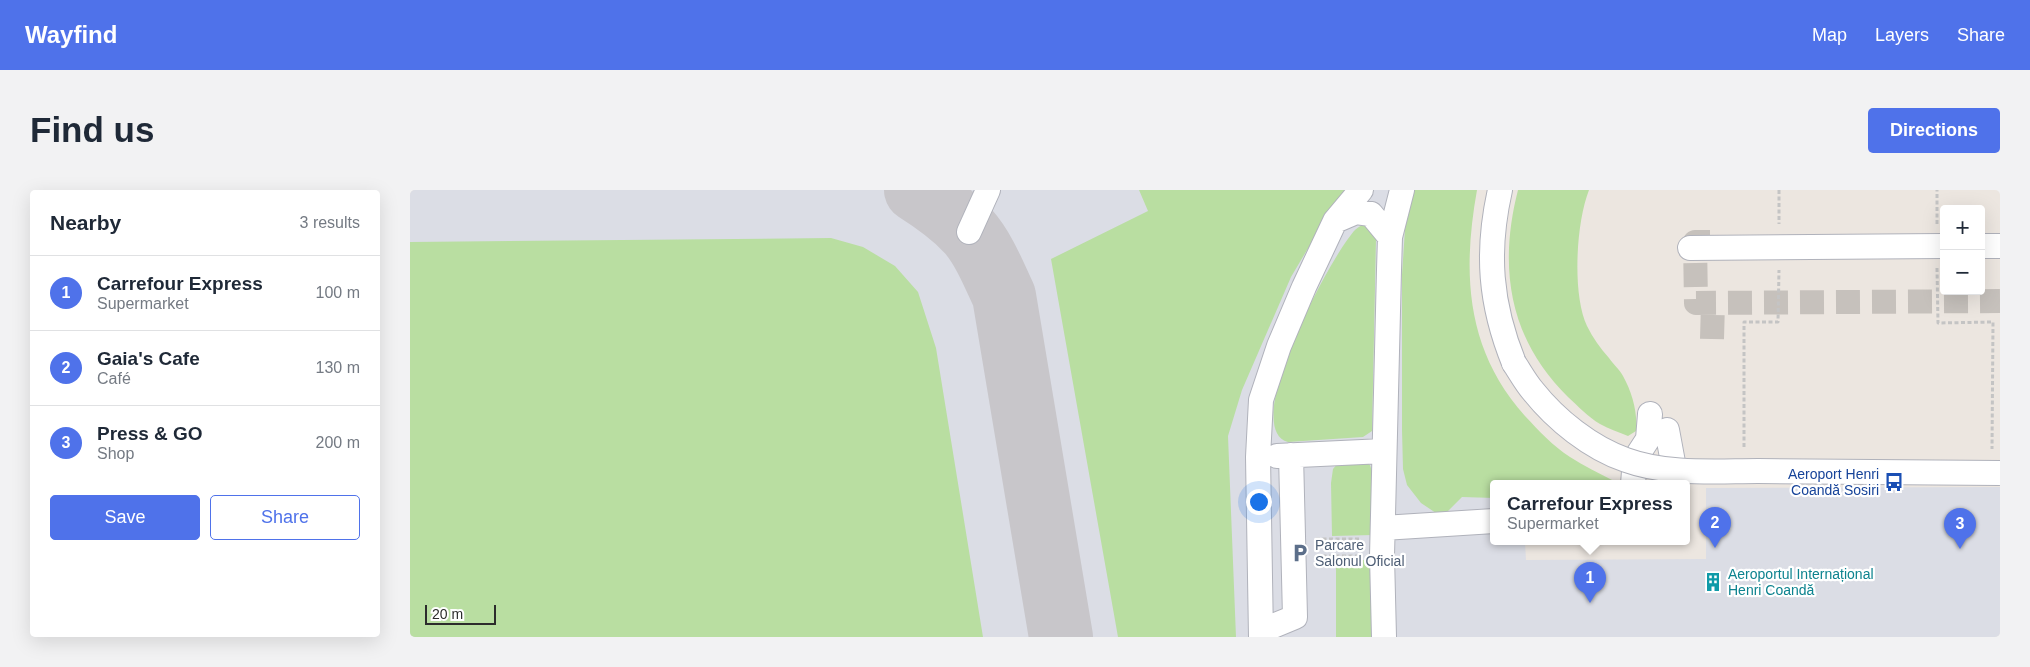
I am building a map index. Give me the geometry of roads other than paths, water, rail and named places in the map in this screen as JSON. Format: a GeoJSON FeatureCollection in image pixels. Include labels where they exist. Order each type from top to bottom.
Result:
{"type":"FeatureCollection","features":[{"type":"Feature","properties":{"kind":"street"},"geometry":{"type":"LineString","coordinates":[[969,232],[988,190]]}},
{"type":"Feature","properties":{"kind":"street"},"geometry":{"type":"LineString","coordinates":[[1291,455],[1294,617],[1261,634],[1258,457],[1261,400],[1279,346],[1335,221],[1361,190]]}},
{"type":"Feature","properties":{"kind":"street"},"geometry":{"type":"LineString","coordinates":[[1384,637],[1382,541],[1390,237],[1402,190]]}},
{"type":"Feature","properties":{"kind":"street"},"geometry":{"type":"LineString","coordinates":[[1500,190],[1493,224],[1491,256],[1493,289],[1497,315],[1514,363],[1532,391],[1557,417],[1608,453],[1627,461],[1652,467],[1737,471],[2000,473]]}},
{"type":"Feature","properties":{"kind":"street"},"geometry":{"type":"LineString","coordinates":[[1335,221],[1356,212],[1371,214],[1390,237]]}},
{"type":"Feature","properties":{"kind":"street"},"geometry":{"type":"LineString","coordinates":[[1690,248],[1940,246]]}},
{"type":"Feature","properties":{"kind":"street"},"geometry":{"type":"LineString","coordinates":[[1985,246],[2000,246]]}},
{"type":"Feature","properties":{"kind":"street"},"geometry":{"type":"LineString","coordinates":[[1633,480],[1635,459],[1648,438],[1650,414]]}},
{"type":"Feature","properties":{"kind":"street"},"geometry":{"type":"LineString","coordinates":[[1666,430],[1676,480]]}},
{"type":"Feature","properties":{"kind":"street"},"geometry":{"type":"LineString","coordinates":[[1258,457],[1384,451]]}},
{"type":"Feature","properties":{"kind":"street"},"geometry":{"type":"LineString","coordinates":[[1382,541],[1490,522]]}},
{"type":"Feature","properties":{"kind":"tunnel"},"geometry":{"type":"LineString","coordinates":[[1710,242],[1695,242],[1696,303],[2000,301]]}},
{"type":"Feature","properties":{"kind":"tunnel"},"geometry":{"type":"LineString","coordinates":[[1712,339],[1713,303]]}},
{"type":"Feature","properties":{"kind":"place","name":"Aeroport Henri Coandă Sosiri"},"geometry":{"type":"Point","coordinates":[1894,482]}},
{"type":"Feature","properties":{"kind":"place","name":"Gaia's Cafe"},"geometry":{"type":"Point","coordinates":[1715,548]}},
{"type":"Feature","properties":{"kind":"place","name":"Press & GO"},"geometry":{"type":"Point","coordinates":[1960,549]}},
{"type":"Feature","properties":{"kind":"place","name":"Parcare Salonul Oficial"},"geometry":{"type":"Point","coordinates":[1300,553]}},
{"type":"Feature","properties":{"kind":"place","name":"Aeroportul Internațional Henri Coandă"},"geometry":{"type":"Point","coordinates":[1713,582]}},
{"type":"Feature","properties":{"kind":"place","name":"Carrefour Express"},"geometry":{"type":"Point","coordinates":[1590,603]}}]}
